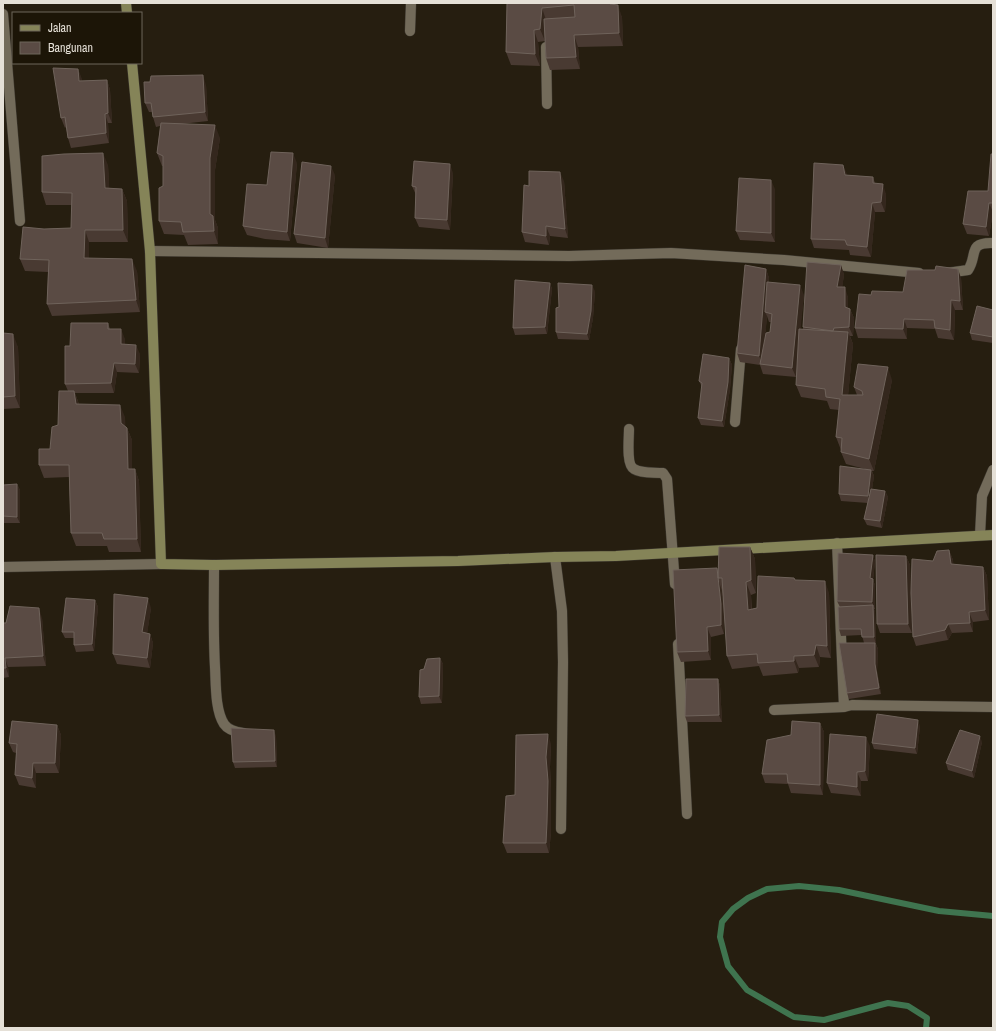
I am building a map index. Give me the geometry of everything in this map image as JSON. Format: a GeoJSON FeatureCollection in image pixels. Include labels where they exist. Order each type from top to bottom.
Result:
{"type":"FeatureCollection","features":[{"type":"Feature","properties":{"kind":"street"},"geometry":{"type":"LineString","coordinates":[[410,31],[411,3]]}},
{"type":"Feature","properties":{"kind":"street"},"geometry":{"type":"LineString","coordinates":[[3,14],[20,221]]}},
{"type":"Feature","properties":{"kind":"street"},"geometry":{"type":"LineString","coordinates":[[546,34],[547,104]]}},
{"type":"Feature","properties":{"kind":"street"},"geometry":{"type":"LineString","coordinates":[[132,64],[150,251],[161,564]]}},
{"type":"Feature","properties":{"kind":"street"},"geometry":{"type":"LineString","coordinates":[[940,273],[953,273],[968,270],[972,265],[974,252],[978,246],[983,243],[993,243]]}},
{"type":"Feature","properties":{"kind":"street"},"geometry":{"type":"LineString","coordinates":[[150,251],[569,256],[671,253],[746,261],[926,274]]}},
{"type":"Feature","properties":{"kind":"street"},"geometry":{"type":"LineString","coordinates":[[735,422],[742,339]]}},
{"type":"Feature","properties":{"kind":"street"},"geometry":{"type":"LineString","coordinates":[[629,429],[629,463],[633,469],[644,472],[663,473],[667,479],[676,592]]}},
{"type":"Feature","properties":{"kind":"street"},"geometry":{"type":"LineString","coordinates":[[980,535],[982,496],[993,470]]}},
{"type":"Feature","properties":{"kind":"street"},"geometry":{"type":"LineString","coordinates":[[3,567],[161,564],[214,565],[451,562],[555,557],[616,556],[993,535]]}},
{"type":"Feature","properties":{"kind":"street"},"geometry":{"type":"LineString","coordinates":[[837,543],[844,707]]}},
{"type":"Feature","properties":{"kind":"street"},"geometry":{"type":"LineString","coordinates":[[555,557],[562,618],[561,829]]}},
{"type":"Feature","properties":{"kind":"street"},"geometry":{"type":"LineString","coordinates":[[214,565],[214,646],[216,691],[220,715],[225,726],[233,731],[244,733]]}},
{"type":"Feature","properties":{"kind":"street"},"geometry":{"type":"LineString","coordinates":[[678,632],[687,814]]}},
{"type":"Feature","properties":{"kind":"street"},"geometry":{"type":"LineString","coordinates":[[774,710],[844,707],[852,705],[993,707]]}},
{"type":"Feature","properties":{"kind":"building"},"geometry":{"type":"Polygon","coordinates":[[[507,3],[610,3],[618,5],[619,33],[574,35],[576,57],[546,58],[544,19],[575,17],[574,5],[542,8],[540,29],[534,30],[535,54],[506,52],[507,3]]]}},
{"type":"Feature","properties":{"kind":"building"},"geometry":{"type":"Polygon","coordinates":[[[53,68],[78,69],[79,81],[107,80],[108,113],[105,114],[106,133],[68,138],[65,117],[61,118],[53,68]]]}},
{"type":"Feature","properties":{"kind":"building"},"geometry":{"type":"Polygon","coordinates":[[[203,75],[205,112],[153,117],[151,103],[145,103],[144,82],[150,82],[151,76],[203,75]]]}},
{"type":"Feature","properties":{"kind":"building"},"geometry":{"type":"Polygon","coordinates":[[[161,123],[215,125],[210,158],[210,214],[213,216],[214,231],[183,232],[181,222],[159,221],[159,188],[163,186],[163,156],[157,153],[161,123]]]}},
{"type":"Feature","properties":{"kind":"building"},"geometry":{"type":"Polygon","coordinates":[[[271,152],[293,153],[287,232],[243,226],[247,184],[267,185],[271,152]]]}},
{"type":"Feature","properties":{"kind":"building"},"geometry":{"type":"Polygon","coordinates":[[[103,153],[105,188],[122,189],[123,230],[85,230],[84,258],[132,259],[136,300],[47,304],[49,260],[20,259],[23,227],[44,229],[71,228],[72,193],[42,192],[42,156],[103,153]]]}},
{"type":"Feature","properties":{"kind":"building"},"geometry":{"type":"Polygon","coordinates":[[[991,154],[993,154],[993,203],[989,203],[986,227],[963,224],[968,191],[988,191],[991,154]]]}},
{"type":"Feature","properties":{"kind":"building"},"geometry":{"type":"Polygon","coordinates":[[[414,161],[450,164],[447,220],[415,218],[416,187],[412,186],[414,161]]]}},
{"type":"Feature","properties":{"kind":"building"},"geometry":{"type":"Polygon","coordinates":[[[302,162],[331,166],[325,238],[294,234],[302,162]]]}},
{"type":"Feature","properties":{"kind":"building"},"geometry":{"type":"Polygon","coordinates":[[[814,163],[843,165],[845,175],[873,177],[873,183],[883,184],[881,202],[872,203],[867,247],[847,245],[845,240],[811,239],[814,163]]]}},
{"type":"Feature","properties":{"kind":"building"},"geometry":{"type":"Polygon","coordinates":[[[529,171],[560,172],[565,229],[546,226],[546,236],[522,232],[524,185],[529,186],[529,171]]]}},
{"type":"Feature","properties":{"kind":"building"},"geometry":{"type":"Polygon","coordinates":[[[739,178],[771,180],[771,233],[736,231],[739,178]]]}},
{"type":"Feature","properties":{"kind":"building"},"geometry":{"type":"Polygon","coordinates":[[[807,262],[841,265],[837,287],[845,287],[845,307],[850,309],[849,327],[834,328],[833,331],[803,327],[807,262]]]}},
{"type":"Feature","properties":{"kind":"building"},"geometry":{"type":"Polygon","coordinates":[[[745,265],[766,269],[759,356],[737,353],[745,265]]]}},
{"type":"Feature","properties":{"kind":"building"},"geometry":{"type":"Polygon","coordinates":[[[936,266],[958,269],[960,301],[951,300],[950,330],[935,328],[934,320],[904,319],[903,329],[855,328],[859,294],[871,295],[872,291],[903,292],[907,270],[935,270],[936,266]]]}},
{"type":"Feature","properties":{"kind":"building"},"geometry":{"type":"Polygon","coordinates":[[[515,280],[550,283],[545,327],[513,328],[515,280]]]}},
{"type":"Feature","properties":{"kind":"building"},"geometry":{"type":"Polygon","coordinates":[[[767,282],[800,285],[792,368],[760,364],[766,333],[770,332],[772,314],[765,312],[767,282]]]}},
{"type":"Feature","properties":{"kind":"building"},"geometry":{"type":"Polygon","coordinates":[[[558,283],[592,285],[591,311],[587,334],[556,332],[556,308],[559,307],[558,283]]]}},
{"type":"Feature","properties":{"kind":"building"},"geometry":{"type":"Polygon","coordinates":[[[977,306],[993,310],[993,337],[970,333],[977,306]]]}},
{"type":"Feature","properties":{"kind":"building"},"geometry":{"type":"Polygon","coordinates":[[[71,323],[108,323],[108,329],[121,329],[121,344],[136,345],[135,364],[114,363],[111,383],[65,384],[65,346],[70,346],[71,323]]]}},
{"type":"Feature","properties":{"kind":"building"},"geometry":{"type":"Polygon","coordinates":[[[799,329],[848,332],[842,395],[863,395],[862,391],[854,387],[858,364],[888,367],[869,459],[841,452],[842,438],[836,437],[840,399],[826,397],[825,389],[796,385],[799,329]]]}},
{"type":"Feature","properties":{"kind":"building"},"geometry":{"type":"Polygon","coordinates":[[[3,333],[13,334],[15,396],[3,397],[3,333]]]}},
{"type":"Feature","properties":{"kind":"building"},"geometry":{"type":"Polygon","coordinates":[[[703,354],[729,358],[728,382],[722,421],[698,418],[702,383],[699,381],[703,354]]]}},
{"type":"Feature","properties":{"kind":"building"},"geometry":{"type":"Polygon","coordinates":[[[59,391],[74,391],[76,404],[120,405],[121,423],[127,428],[128,469],[135,469],[137,539],[104,539],[102,533],[71,533],[69,465],[39,465],[39,449],[50,449],[52,427],[58,425],[59,391]]]}},
{"type":"Feature","properties":{"kind":"building"},"geometry":{"type":"Polygon","coordinates":[[[840,466],[871,470],[868,496],[839,494],[840,466]]]}},
{"type":"Feature","properties":{"kind":"building"},"geometry":{"type":"Polygon","coordinates":[[[17,484],[17,517],[3,516],[3,485],[17,484]]]}},
{"type":"Feature","properties":{"kind":"building"},"geometry":{"type":"Polygon","coordinates":[[[871,489],[885,491],[880,521],[864,519],[871,489]]]}},
{"type":"Feature","properties":{"kind":"building"},"geometry":{"type":"Polygon","coordinates":[[[719,547],[750,547],[751,580],[746,582],[748,610],[757,608],[758,576],[794,578],[795,580],[825,581],[827,646],[816,645],[814,655],[794,656],[794,661],[758,663],[757,654],[727,656],[722,578],[718,578],[719,547]]]}},
{"type":"Feature","properties":{"kind":"building"},"geometry":{"type":"Polygon","coordinates":[[[949,550],[951,564],[983,567],[985,610],[969,612],[970,623],[948,624],[945,630],[913,637],[911,593],[912,559],[933,561],[937,551],[949,550]]]}},
{"type":"Feature","properties":{"kind":"building"},"geometry":{"type":"Polygon","coordinates":[[[838,553],[873,555],[870,578],[873,579],[872,602],[837,601],[838,553]]]}},
{"type":"Feature","properties":{"kind":"building"},"geometry":{"type":"Polygon","coordinates":[[[876,555],[906,556],[908,624],[877,624],[876,555]]]}},
{"type":"Feature","properties":{"kind":"building"},"geometry":{"type":"Polygon","coordinates":[[[717,568],[721,604],[721,625],[707,627],[708,651],[677,652],[673,570],[717,568]]]}},
{"type":"Feature","properties":{"kind":"building"},"geometry":{"type":"Polygon","coordinates":[[[114,594],[148,598],[142,632],[150,634],[147,658],[113,654],[114,594]]]}},
{"type":"Feature","properties":{"kind":"building"},"geometry":{"type":"Polygon","coordinates":[[[66,598],[95,600],[92,644],[74,645],[74,632],[62,632],[66,598]]]}},
{"type":"Feature","properties":{"kind":"building"},"geometry":{"type":"Polygon","coordinates":[[[873,605],[874,637],[862,637],[861,629],[839,629],[838,607],[873,605]]]}},
{"type":"Feature","properties":{"kind":"building"},"geometry":{"type":"Polygon","coordinates":[[[10,606],[39,608],[43,656],[5,658],[6,668],[3,668],[3,623],[6,623],[10,606]]]}},
{"type":"Feature","properties":{"kind":"building"},"geometry":{"type":"Polygon","coordinates":[[[839,643],[875,643],[875,664],[879,688],[847,693],[839,643]]]}},
{"type":"Feature","properties":{"kind":"building"},"geometry":{"type":"Polygon","coordinates":[[[440,658],[439,696],[419,697],[420,670],[424,669],[427,659],[440,658]]]}},
{"type":"Feature","properties":{"kind":"building"},"geometry":{"type":"Polygon","coordinates":[[[686,679],[718,679],[719,715],[685,716],[686,679]]]}},
{"type":"Feature","properties":{"kind":"building"},"geometry":{"type":"Polygon","coordinates":[[[877,714],[918,720],[915,748],[872,743],[877,714]]]}},
{"type":"Feature","properties":{"kind":"building"},"geometry":{"type":"Polygon","coordinates":[[[12,721],[57,725],[55,763],[33,763],[32,778],[15,775],[17,744],[9,743],[12,721]]]}},
{"type":"Feature","properties":{"kind":"building"},"geometry":{"type":"Polygon","coordinates":[[[792,721],[820,723],[820,785],[788,783],[787,774],[762,774],[767,740],[791,735],[792,721]]]}},
{"type":"Feature","properties":{"kind":"building"},"geometry":{"type":"Polygon","coordinates":[[[231,728],[274,730],[275,761],[233,762],[231,728]]]}},
{"type":"Feature","properties":{"kind":"building"},"geometry":{"type":"Polygon","coordinates":[[[960,730],[980,736],[972,771],[946,763],[960,730]]]}},
{"type":"Feature","properties":{"kind":"building"},"geometry":{"type":"Polygon","coordinates":[[[548,734],[546,757],[548,781],[546,843],[503,843],[506,796],[515,795],[516,735],[548,734]]]}},
{"type":"Feature","properties":{"kind":"building"},"geometry":{"type":"Polygon","coordinates":[[[830,734],[866,737],[865,771],[857,772],[857,787],[827,783],[830,734]]]}},
{"type":"Feature","properties":{"kind":"waterway"},"geometry":{"type":"LineString","coordinates":[[926,1028],[927,1018],[908,1006],[888,1003],[824,1020],[794,1017],[747,990],[728,966],[720,937],[722,922],[733,909],[748,898],[767,889],[799,886],[839,890],[939,911],[993,916]]}}]}
